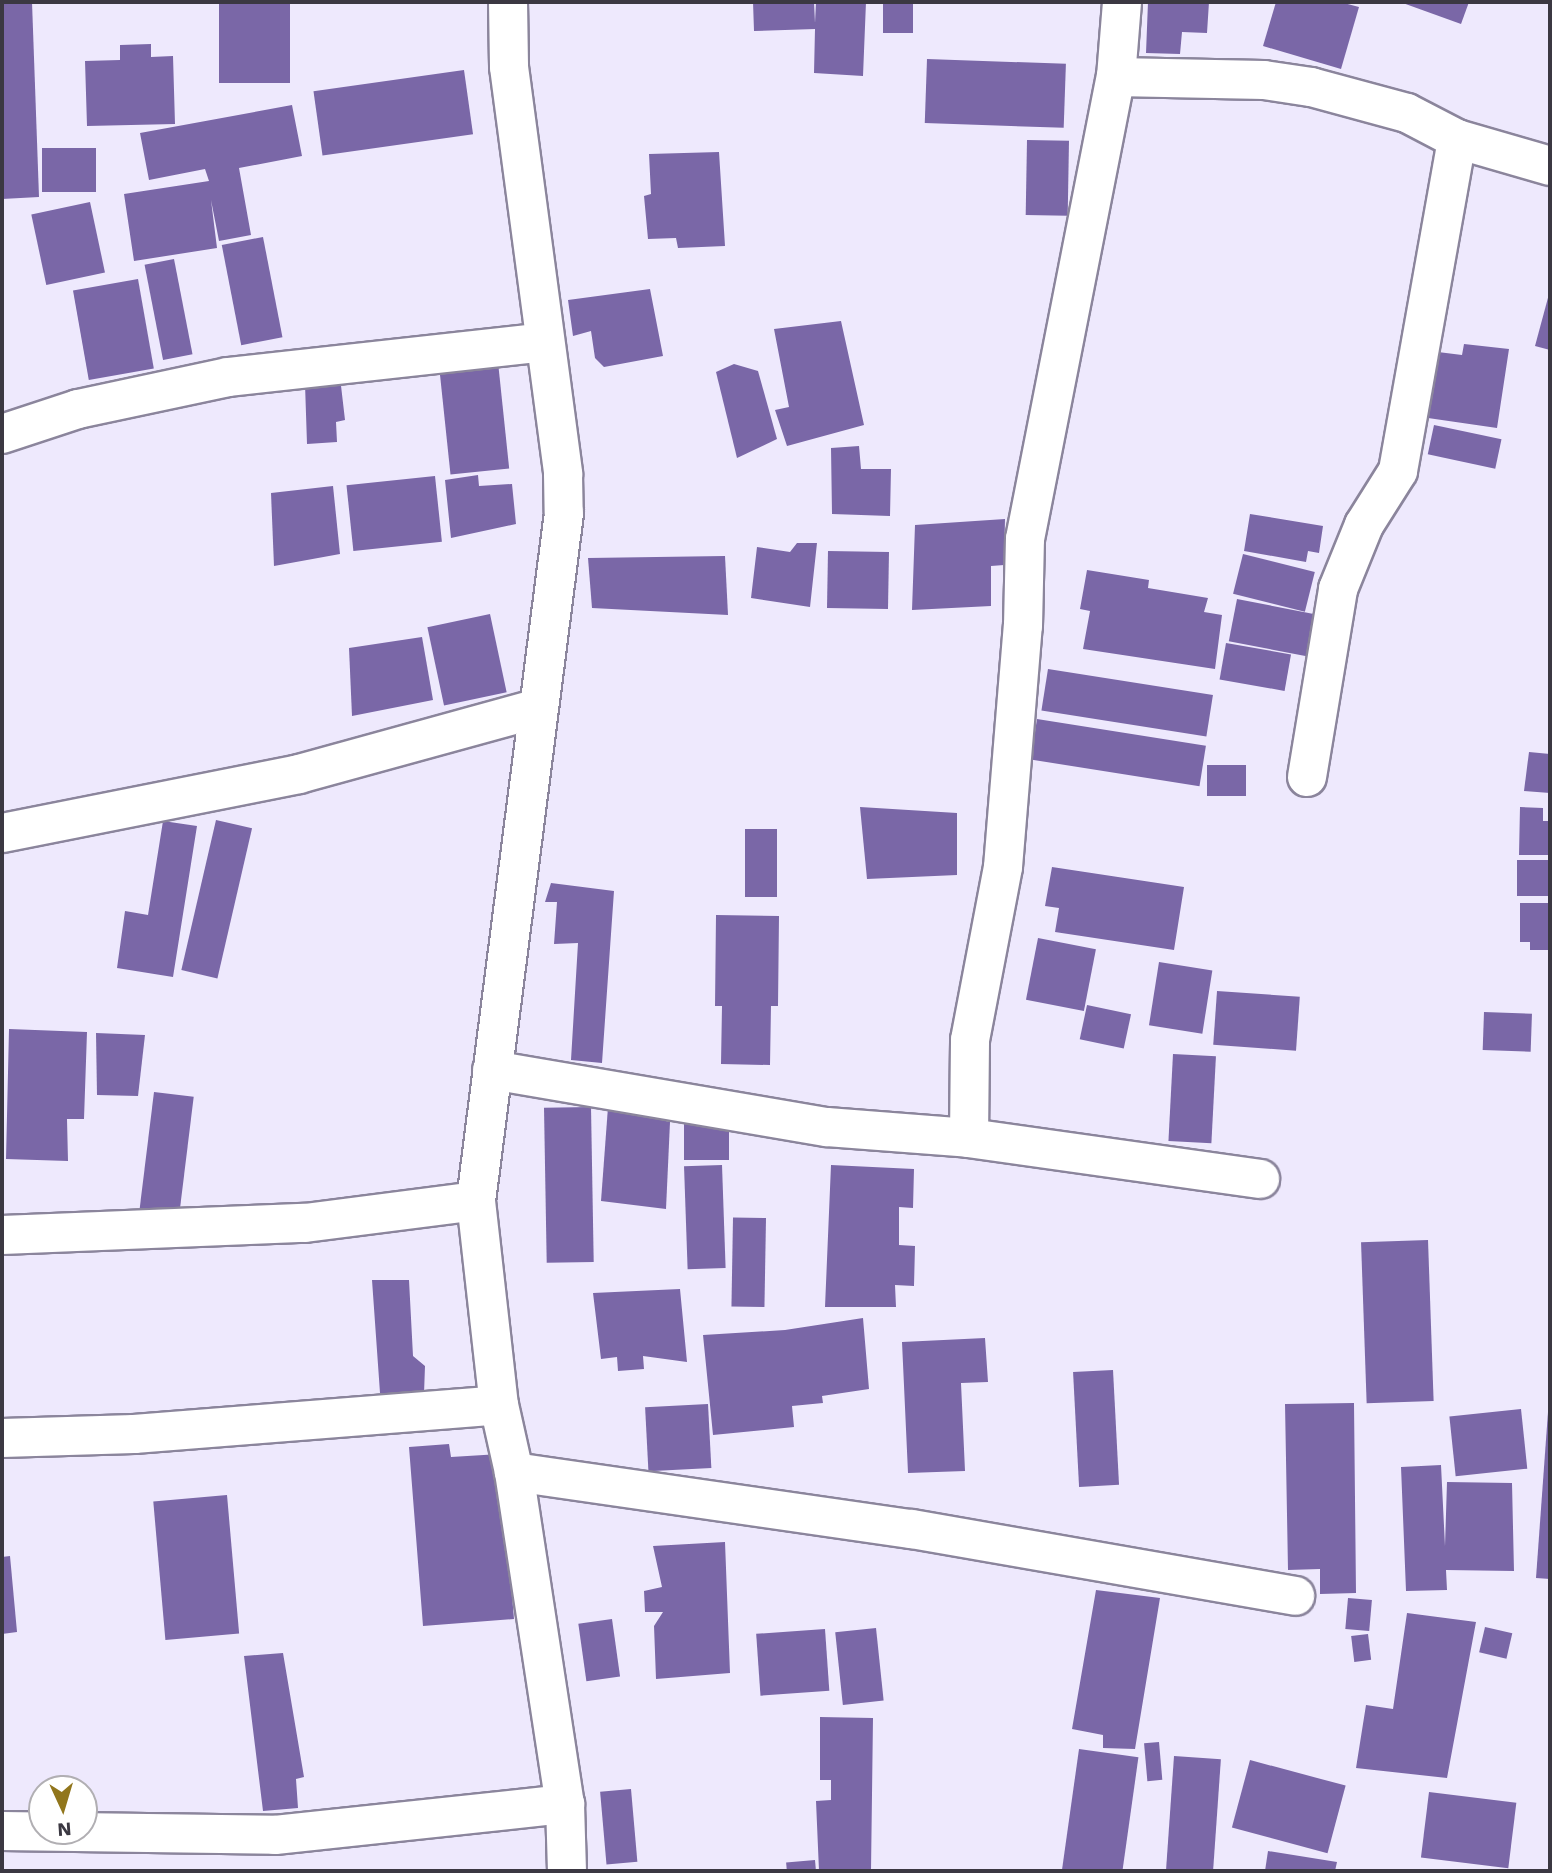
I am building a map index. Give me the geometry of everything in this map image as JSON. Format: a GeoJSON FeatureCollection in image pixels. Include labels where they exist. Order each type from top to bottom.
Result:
{"type":"FeatureCollection","features":[{"type":"Feature","properties":{"kind":"street"},"geometry":{"type":"LineString","coordinates":[[508,2],[510,81],[563,474],[564,513],[476,1201],[499,1405],[514,1472],[565,1804],[567,1871]]}},
{"type":"Feature","properties":{"kind":"street"},"geometry":{"type":"LineString","coordinates":[[969,1138],[970,1040],[1003,867],[1023,626],[1025,538],[1115,77],[1122,2]]}},
{"type":"Feature","properties":{"kind":"street"},"geometry":{"type":"LineString","coordinates":[[1115,77],[1264,80],[1311,87],[1407,113],[1457,139],[1550,166]]}},
{"type":"Feature","properties":{"kind":"street"},"geometry":{"type":"LineString","coordinates":[[1307,777],[1338,589],[1364,525],[1398,471],[1457,139]]}},
{"type":"Feature","properties":{"kind":"street"},"geometry":{"type":"LineString","coordinates":[[2,434],[78,409],[228,377],[544,342]]}},
{"type":"Feature","properties":{"kind":"street"},"geometry":{"type":"LineString","coordinates":[[2,833],[299,774],[538,708]]}},
{"type":"Feature","properties":{"kind":"street"},"geometry":{"type":"LineString","coordinates":[[492,1070],[827,1127],[969,1138],[1260,1179]]}},
{"type":"Feature","properties":{"kind":"street"},"geometry":{"type":"LineString","coordinates":[[2,1234],[304,1223],[476,1201]]}},
{"type":"Feature","properties":{"kind":"street"},"geometry":{"type":"LineString","coordinates":[[2,1438],[134,1434],[499,1405]]}},
{"type":"Feature","properties":{"kind":"street"},"geometry":{"type":"LineString","coordinates":[[514,1472],[912,1529],[1295,1597]]}},
{"type":"Feature","properties":{"kind":"street"},"geometry":{"type":"LineString","coordinates":[[2,1831],[275,1835],[565,1804]]}},
{"type":"Feature","properties":{"kind":"building"},"geometry":{"type":"Polygon","coordinates":[[[2,2],[32,2],[39,197],[2,199],[2,2]]]}},
{"type":"Feature","properties":{"kind":"building"},"geometry":{"type":"Polygon","coordinates":[[[219,2],[290,2],[290,83],[219,83],[219,2]]]}},
{"type":"Feature","properties":{"kind":"building"},"geometry":{"type":"Polygon","coordinates":[[[753,2],[814,2],[815,23],[816,2],[866,2],[863,76],[814,73],[815,29],[754,31],[753,2]]]}},
{"type":"Feature","properties":{"kind":"building"},"geometry":{"type":"Polygon","coordinates":[[[883,2],[913,2],[913,33],[883,33],[883,2]]]}},
{"type":"Feature","properties":{"kind":"building"},"geometry":{"type":"Polygon","coordinates":[[[1148,2],[1209,2],[1207,33],[1182,32],[1180,54],[1146,53],[1148,2]]]}},
{"type":"Feature","properties":{"kind":"building"},"geometry":{"type":"Polygon","coordinates":[[[1276,2],[1340,2],[1359,7],[1341,69],[1263,46],[1276,2]]]}},
{"type":"Feature","properties":{"kind":"building"},"geometry":{"type":"Polygon","coordinates":[[[1400,2],[1469,2],[1461,24],[1400,2]]]}},
{"type":"Feature","properties":{"kind":"building"},"geometry":{"type":"Polygon","coordinates":[[[151,44],[151,57],[173,56],[175,124],[87,126],[85,61],[120,60],[120,45],[151,44]]]}},
{"type":"Feature","properties":{"kind":"building"},"geometry":{"type":"Polygon","coordinates":[[[927,59],[1066,64],[1064,128],[925,123],[927,59]]]}},
{"type":"Feature","properties":{"kind":"building"},"geometry":{"type":"Polygon","coordinates":[[[464,70],[473,134],[323,156],[313,91],[464,70]]]}},
{"type":"Feature","properties":{"kind":"building"},"geometry":{"type":"Polygon","coordinates":[[[292,105],[302,156],[239,168],[251,235],[219,241],[211,200],[217,248],[134,261],[124,194],[209,181],[205,169],[149,180],[140,133],[292,105]]]}},
{"type":"Feature","properties":{"kind":"building"},"geometry":{"type":"Polygon","coordinates":[[[1027,140],[1069,141],[1068,216],[1026,215],[1027,140]]]}},
{"type":"Feature","properties":{"kind":"building"},"geometry":{"type":"Polygon","coordinates":[[[42,148],[96,148],[96,192],[42,192],[42,148]]]}},
{"type":"Feature","properties":{"kind":"building"},"geometry":{"type":"Polygon","coordinates":[[[719,152],[725,246],[678,248],[676,238],[648,239],[644,196],[651,194],[649,154],[719,152]]]}},
{"type":"Feature","properties":{"kind":"building"},"geometry":{"type":"Polygon","coordinates":[[[90,202],[105,272],[46,285],[31,214],[90,202]]]}},
{"type":"Feature","properties":{"kind":"building"},"geometry":{"type":"Polygon","coordinates":[[[263,237],[282,337],[241,345],[222,245],[263,237]]]}},
{"type":"Feature","properties":{"kind":"building"},"geometry":{"type":"Polygon","coordinates":[[[174,259],[193,354],[163,360],[145,265],[174,259]]]}},
{"type":"Feature","properties":{"kind":"building"},"geometry":{"type":"Polygon","coordinates":[[[138,279],[154,369],[89,380],[73,290],[138,279]]]}},
{"type":"Feature","properties":{"kind":"building"},"geometry":{"type":"Polygon","coordinates":[[[650,289],[663,356],[604,367],[595,358],[591,331],[573,336],[568,300],[650,289]]]}},
{"type":"Feature","properties":{"kind":"building"},"geometry":{"type":"Polygon","coordinates":[[[1550,294],[1550,350],[1535,346],[1550,294]]]}},
{"type":"Feature","properties":{"kind":"building"},"geometry":{"type":"Polygon","coordinates":[[[841,321],[864,425],[787,446],[775,410],[789,407],[774,329],[841,321]]]}},
{"type":"Feature","properties":{"kind":"building"},"geometry":{"type":"Polygon","coordinates":[[[1464,344],[1509,349],[1497,428],[1428,418],[1438,352],[1462,355],[1464,344]]]}},
{"type":"Feature","properties":{"kind":"building"},"geometry":{"type":"Polygon","coordinates":[[[498,362],[509,468],[451,475],[439,368],[498,362]]]}},
{"type":"Feature","properties":{"kind":"building"},"geometry":{"type":"Polygon","coordinates":[[[734,364],[758,371],[777,439],[737,458],[716,372],[734,364]]]}},
{"type":"Feature","properties":{"kind":"building"},"geometry":{"type":"Polygon","coordinates":[[[340,377],[345,420],[336,422],[337,442],[307,444],[305,384],[340,377]]]}},
{"type":"Feature","properties":{"kind":"building"},"geometry":{"type":"Polygon","coordinates":[[[1434,425],[1501,439],[1495,469],[1428,454],[1434,425]]]}},
{"type":"Feature","properties":{"kind":"building"},"geometry":{"type":"Polygon","coordinates":[[[859,446],[861,469],[891,469],[890,516],[832,514],[831,448],[859,446]]]}},
{"type":"Feature","properties":{"kind":"building"},"geometry":{"type":"Polygon","coordinates":[[[478,475],[479,486],[512,484],[516,524],[451,538],[445,480],[478,475]]]}},
{"type":"Feature","properties":{"kind":"building"},"geometry":{"type":"Polygon","coordinates":[[[435,476],[442,542],[353,551],[346,485],[435,476]]]}},
{"type":"Feature","properties":{"kind":"building"},"geometry":{"type":"Polygon","coordinates":[[[333,486],[340,554],[274,566],[271,493],[333,486]]]}},
{"type":"Feature","properties":{"kind":"building"},"geometry":{"type":"Polygon","coordinates":[[[1250,514],[1323,526],[1319,553],[1308,551],[1306,562],[1244,551],[1250,514]]]}},
{"type":"Feature","properties":{"kind":"building"},"geometry":{"type":"Polygon","coordinates":[[[1005,519],[1004,565],[991,566],[991,606],[912,610],[915,525],[1005,519]]]}},
{"type":"Feature","properties":{"kind":"building"},"geometry":{"type":"Polygon","coordinates":[[[797,543],[817,543],[810,607],[751,598],[757,547],[790,552],[797,543]]]}},
{"type":"Feature","properties":{"kind":"building"},"geometry":{"type":"Polygon","coordinates":[[[828,551],[889,552],[888,609],[827,608],[828,551]]]}},
{"type":"Feature","properties":{"kind":"building"},"geometry":{"type":"Polygon","coordinates":[[[1243,554],[1315,572],[1305,612],[1233,594],[1243,554]]]}},
{"type":"Feature","properties":{"kind":"building"},"geometry":{"type":"Polygon","coordinates":[[[725,556],[728,615],[592,608],[588,558],[725,556]]]}},
{"type":"Feature","properties":{"kind":"building"},"geometry":{"type":"Polygon","coordinates":[[[1087,570],[1149,580],[1148,588],[1208,598],[1204,612],[1222,615],[1215,669],[1083,649],[1090,611],[1080,609],[1087,570]]]}},
{"type":"Feature","properties":{"kind":"building"},"geometry":{"type":"Polygon","coordinates":[[[1237,599],[1317,615],[1309,657],[1229,641],[1237,599]]]}},
{"type":"Feature","properties":{"kind":"building"},"geometry":{"type":"Polygon","coordinates":[[[490,614],[507,692],[444,706],[427,627],[490,614]]]}},
{"type":"Feature","properties":{"kind":"building"},"geometry":{"type":"Polygon","coordinates":[[[422,637],[433,700],[352,716],[349,648],[422,637]]]}},
{"type":"Feature","properties":{"kind":"building"},"geometry":{"type":"Polygon","coordinates":[[[1226,643],[1291,654],[1285,691],[1220,679],[1226,643]]]}},
{"type":"Feature","properties":{"kind":"building"},"geometry":{"type":"Polygon","coordinates":[[[1048,669],[1213,695],[1206,737],[1041,710],[1048,669]]]}},
{"type":"Feature","properties":{"kind":"building"},"geometry":{"type":"Polygon","coordinates":[[[1037,719],[1206,746],[1199,786],[1031,759],[1037,719]]]}},
{"type":"Feature","properties":{"kind":"building"},"geometry":{"type":"Polygon","coordinates":[[[1529,752],[1550,754],[1550,793],[1524,791],[1529,752]]]}},
{"type":"Feature","properties":{"kind":"building"},"geometry":{"type":"Polygon","coordinates":[[[1207,765],[1246,765],[1246,796],[1207,796],[1207,765]]]}},
{"type":"Feature","properties":{"kind":"building"},"geometry":{"type":"Polygon","coordinates":[[[860,807],[957,813],[957,875],[867,879],[860,807]]]}},
{"type":"Feature","properties":{"kind":"building"},"geometry":{"type":"Polygon","coordinates":[[[1520,807],[1543,808],[1543,821],[1550,821],[1550,855],[1519,855],[1520,807]]]}},
{"type":"Feature","properties":{"kind":"building"},"geometry":{"type":"Polygon","coordinates":[[[216,820],[252,828],[217,978],[181,970],[216,820]]]}},
{"type":"Feature","properties":{"kind":"building"},"geometry":{"type":"Polygon","coordinates":[[[163,821],[197,826],[173,977],[117,968],[125,911],[148,915],[163,821]]]}},
{"type":"Feature","properties":{"kind":"building"},"geometry":{"type":"Polygon","coordinates":[[[745,829],[777,829],[777,897],[745,897],[745,829]]]}},
{"type":"Feature","properties":{"kind":"building"},"geometry":{"type":"Polygon","coordinates":[[[1517,860],[1550,860],[1550,896],[1517,896],[1517,860]]]}},
{"type":"Feature","properties":{"kind":"building"},"geometry":{"type":"Polygon","coordinates":[[[1052,867],[1184,887],[1174,950],[1055,932],[1059,908],[1045,906],[1052,867]]]}},
{"type":"Feature","properties":{"kind":"building"},"geometry":{"type":"Polygon","coordinates":[[[551,883],[614,891],[602,1063],[571,1060],[578,943],[554,944],[557,902],[545,902],[551,883]]]}},
{"type":"Feature","properties":{"kind":"building"},"geometry":{"type":"Polygon","coordinates":[[[1520,903],[1550,903],[1550,950],[1530,950],[1530,942],[1520,942],[1520,903]]]}},
{"type":"Feature","properties":{"kind":"building"},"geometry":{"type":"Polygon","coordinates":[[[716,915],[779,916],[778,1006],[771,1006],[770,1065],[721,1064],[722,1006],[715,1006],[716,915]]]}},
{"type":"Feature","properties":{"kind":"building"},"geometry":{"type":"Polygon","coordinates":[[[1038,938],[1096,949],[1084,1011],[1026,1000],[1038,938]]]}},
{"type":"Feature","properties":{"kind":"building"},"geometry":{"type":"Polygon","coordinates":[[[1159,962],[1212,970],[1202,1034],[1149,1025],[1159,962]]]}},
{"type":"Feature","properties":{"kind":"building"},"geometry":{"type":"Polygon","coordinates":[[[1217,991],[1300,997],[1296,1051],[1213,1045],[1217,991]]]}},
{"type":"Feature","properties":{"kind":"building"},"geometry":{"type":"Polygon","coordinates":[[[1087,1005],[1131,1014],[1124,1049],[1080,1039],[1087,1005]]]}},
{"type":"Feature","properties":{"kind":"building"},"geometry":{"type":"Polygon","coordinates":[[[1484,1012],[1532,1014],[1531,1052],[1483,1050],[1484,1012]]]}},
{"type":"Feature","properties":{"kind":"building"},"geometry":{"type":"Polygon","coordinates":[[[9,1029],[87,1032],[84,1119],[67,1119],[68,1161],[6,1159],[9,1029]]]}},
{"type":"Feature","properties":{"kind":"building"},"geometry":{"type":"Polygon","coordinates":[[[96,1033],[145,1035],[138,1096],[97,1095],[96,1033]]]}},
{"type":"Feature","properties":{"kind":"building"},"geometry":{"type":"Polygon","coordinates":[[[1173,1054],[1216,1056],[1211,1143],[1168,1141],[1173,1054]]]}},
{"type":"Feature","properties":{"kind":"building"},"geometry":{"type":"Polygon","coordinates":[[[154,1092],[194,1097],[179,1214],[140,1209],[154,1092]]]}},
{"type":"Feature","properties":{"kind":"building"},"geometry":{"type":"Polygon","coordinates":[[[591,1107],[594,1262],[547,1263],[544,1108],[591,1107]]]}},
{"type":"Feature","properties":{"kind":"building"},"geometry":{"type":"Polygon","coordinates":[[[608,1107],[670,1122],[666,1209],[601,1201],[608,1107]]]}},
{"type":"Feature","properties":{"kind":"building"},"geometry":{"type":"Polygon","coordinates":[[[684,1120],[729,1120],[729,1160],[684,1160],[684,1120]]]}},
{"type":"Feature","properties":{"kind":"building"},"geometry":{"type":"Polygon","coordinates":[[[722,1165],[726,1268],[688,1269],[684,1166],[722,1165]]]}},
{"type":"Feature","properties":{"kind":"building"},"geometry":{"type":"Polygon","coordinates":[[[831,1165],[914,1169],[913,1208],[899,1207],[899,1245],[915,1246],[914,1286],[895,1285],[896,1307],[825,1307],[831,1165]]]}},
{"type":"Feature","properties":{"kind":"building"},"geometry":{"type":"Polygon","coordinates":[[[733,1217],[766,1218],[764,1307],[731,1306],[733,1217]]]}},
{"type":"Feature","properties":{"kind":"building"},"geometry":{"type":"Polygon","coordinates":[[[1428,1240],[1434,1401],[1367,1403],[1361,1242],[1428,1240]]]}},
{"type":"Feature","properties":{"kind":"building"},"geometry":{"type":"Polygon","coordinates":[[[372,1280],[409,1280],[413,1356],[425,1366],[424,1394],[380,1393],[372,1280]]]}},
{"type":"Feature","properties":{"kind":"building"},"geometry":{"type":"Polygon","coordinates":[[[680,1289],[687,1362],[643,1356],[644,1369],[618,1371],[617,1357],[601,1359],[593,1293],[680,1289]]]}},
{"type":"Feature","properties":{"kind":"building"},"geometry":{"type":"Polygon","coordinates":[[[863,1318],[869,1389],[822,1396],[823,1403],[792,1406],[794,1427],[713,1435],[703,1335],[785,1330],[863,1318]]]}},
{"type":"Feature","properties":{"kind":"building"},"geometry":{"type":"Polygon","coordinates":[[[985,1338],[988,1382],[961,1383],[965,1471],[908,1473],[902,1342],[985,1338]]]}},
{"type":"Feature","properties":{"kind":"building"},"geometry":{"type":"Polygon","coordinates":[[[1113,1370],[1119,1485],[1079,1487],[1073,1372],[1113,1370]]]}},
{"type":"Feature","properties":{"kind":"building"},"geometry":{"type":"Polygon","coordinates":[[[1354,1403],[1356,1593],[1320,1594],[1320,1569],[1288,1570],[1285,1404],[1354,1403]]]}},
{"type":"Feature","properties":{"kind":"building"},"geometry":{"type":"Polygon","coordinates":[[[708,1404],[711,1468],[648,1471],[645,1407],[708,1404]]]}},
{"type":"Feature","properties":{"kind":"building"},"geometry":{"type":"Polygon","coordinates":[[[1521,1409],[1527,1469],[1456,1476],[1449,1417],[1521,1409]]]}},
{"type":"Feature","properties":{"kind":"building"},"geometry":{"type":"Polygon","coordinates":[[[1550,1412],[1550,1579],[1536,1578],[1550,1412]]]}},
{"type":"Feature","properties":{"kind":"building"},"geometry":{"type":"Polygon","coordinates":[[[449,1444],[451,1457],[500,1454],[514,1619],[423,1626],[409,1447],[449,1444]]]}},
{"type":"Feature","properties":{"kind":"building"},"geometry":{"type":"Polygon","coordinates":[[[1441,1465],[1445,1546],[1447,1482],[1512,1483],[1514,1571],[1446,1570],[1447,1590],[1406,1591],[1401,1467],[1441,1465]]]}},
{"type":"Feature","properties":{"kind":"building"},"geometry":{"type":"Polygon","coordinates":[[[227,1495],[239,1633],[165,1640],[153,1501],[227,1495]]]}},
{"type":"Feature","properties":{"kind":"building"},"geometry":{"type":"Polygon","coordinates":[[[725,1542],[730,1673],[656,1679],[654,1626],[663,1612],[645,1612],[644,1591],[662,1587],[653,1546],[725,1542]]]}},
{"type":"Feature","properties":{"kind":"building"},"geometry":{"type":"Polygon","coordinates":[[[10,1556],[17,1632],[2,1634],[2,1557],[10,1556]]]}},
{"type":"Feature","properties":{"kind":"building"},"geometry":{"type":"Polygon","coordinates":[[[1096,1590],[1160,1598],[1135,1749],[1103,1748],[1103,1735],[1072,1729],[1096,1590]]]}},
{"type":"Feature","properties":{"kind":"building"},"geometry":{"type":"Polygon","coordinates":[[[1348,1598],[1372,1600],[1369,1631],[1345,1629],[1348,1598]]]}},
{"type":"Feature","properties":{"kind":"building"},"geometry":{"type":"Polygon","coordinates":[[[1407,1613],[1476,1622],[1447,1778],[1356,1768],[1366,1705],[1393,1709],[1407,1613]]]}},
{"type":"Feature","properties":{"kind":"building"},"geometry":{"type":"Polygon","coordinates":[[[612,1619],[620,1676],[586,1681],[578,1624],[612,1619]]]}},
{"type":"Feature","properties":{"kind":"building"},"geometry":{"type":"Polygon","coordinates":[[[1485,1627],[1512,1633],[1506,1659],[1479,1652],[1485,1627]]]}},
{"type":"Feature","properties":{"kind":"building"},"geometry":{"type":"Polygon","coordinates":[[[876,1628],[884,1701],[843,1705],[835,1632],[876,1628]]]}},
{"type":"Feature","properties":{"kind":"building"},"geometry":{"type":"Polygon","coordinates":[[[825,1629],[829,1691],[760,1696],[756,1634],[825,1629]]]}},
{"type":"Feature","properties":{"kind":"building"},"geometry":{"type":"Polygon","coordinates":[[[1368,1634],[1371,1660],[1354,1662],[1351,1636],[1368,1634]]]}},
{"type":"Feature","properties":{"kind":"building"},"geometry":{"type":"Polygon","coordinates":[[[283,1653],[304,1777],[296,1779],[298,1808],[263,1811],[244,1656],[283,1653]]]}},
{"type":"Feature","properties":{"kind":"building"},"geometry":{"type":"Polygon","coordinates":[[[820,1717],[873,1718],[871,1871],[819,1871],[816,1801],[831,1800],[831,1780],[820,1780],[820,1717]]]}},
{"type":"Feature","properties":{"kind":"building"},"geometry":{"type":"Polygon","coordinates":[[[1159,1742],[1162,1780],[1147,1781],[1144,1743],[1159,1742]]]}},
{"type":"Feature","properties":{"kind":"building"},"geometry":{"type":"Polygon","coordinates":[[[1079,1749],[1138,1757],[1122,1871],[1062,1871],[1079,1749]]]}},
{"type":"Feature","properties":{"kind":"building"},"geometry":{"type":"Polygon","coordinates":[[[1174,1756],[1221,1759],[1213,1871],[1166,1871],[1174,1756]]]}},
{"type":"Feature","properties":{"kind":"building"},"geometry":{"type":"Polygon","coordinates":[[[1250,1760],[1346,1786],[1328,1853],[1232,1828],[1250,1760]]]}},
{"type":"Feature","properties":{"kind":"building"},"geometry":{"type":"Polygon","coordinates":[[[631,1789],[637,1862],[606,1864],[600,1792],[631,1789]]]}},
{"type":"Feature","properties":{"kind":"building"},"geometry":{"type":"Polygon","coordinates":[[[1429,1792],[1516,1803],[1508,1868],[1421,1858],[1429,1792]]]}},
{"type":"Feature","properties":{"kind":"building"},"geometry":{"type":"Polygon","coordinates":[[[1268,1851],[1337,1862],[1335,1871],[1265,1871],[1268,1851]]]}},
{"type":"Feature","properties":{"kind":"building"},"geometry":{"type":"Polygon","coordinates":[[[815,1860],[816,1871],[787,1871],[786,1863],[815,1860]]]}}]}
